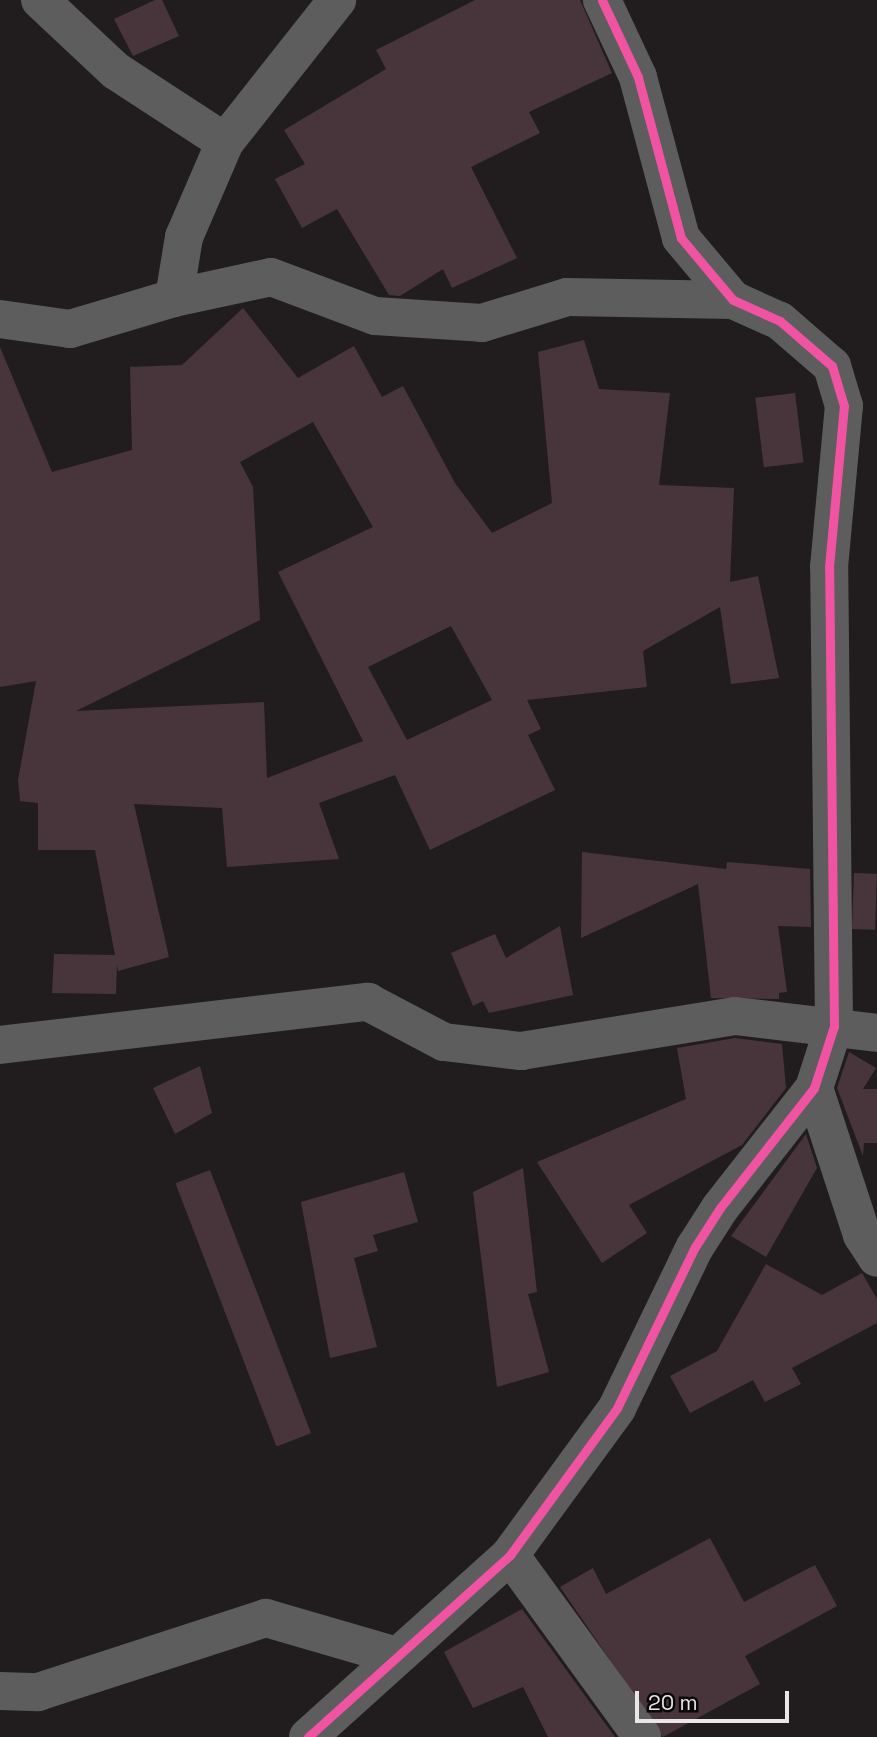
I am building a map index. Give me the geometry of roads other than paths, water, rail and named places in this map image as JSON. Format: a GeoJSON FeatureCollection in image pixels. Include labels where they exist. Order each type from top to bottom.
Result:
{"type":"FeatureCollection","features":[{"type":"Feature","properties":{"kind":"street"},"geometry":{"type":"LineString","coordinates":[[40,0],[116,71],[225,142]]}},
{"type":"Feature","properties":{"kind":"street"},"geometry":{"type":"LineString","coordinates":[[174,298],[184,237],[225,142],[337,0]]}},
{"type":"Feature","properties":{"kind":"street"},"geometry":{"type":"LineString","coordinates":[[601,0],[638,77],[681,238],[733,300]]}},
{"type":"Feature","properties":{"kind":"street"},"geometry":{"type":"LineString","coordinates":[[0,319],[70,330],[174,298],[271,277],[375,316],[482,323],[567,297],[733,300],[780,321],[832,366],[844,406],[829,566],[834,1026],[814,1088],[720,1208],[695,1247],[617,1408],[510,1555],[308,1737]]}},
{"type":"Feature","properties":{"kind":"street"},"geometry":{"type":"LineString","coordinates":[[0,1045],[368,1002],[444,1042],[521,1051],[735,1016],[877,1033]]}},
{"type":"Feature","properties":{"kind":"street"},"geometry":{"type":"LineString","coordinates":[[814,1088],[862,1234],[877,1258]]}},
{"type":"Feature","properties":{"kind":"street"},"geometry":{"type":"LineString","coordinates":[[510,1555],[642,1737]]}},
{"type":"Feature","properties":{"kind":"street"},"geometry":{"type":"LineString","coordinates":[[0,1691],[38,1692],[266,1618],[397,1656]]}}]}
